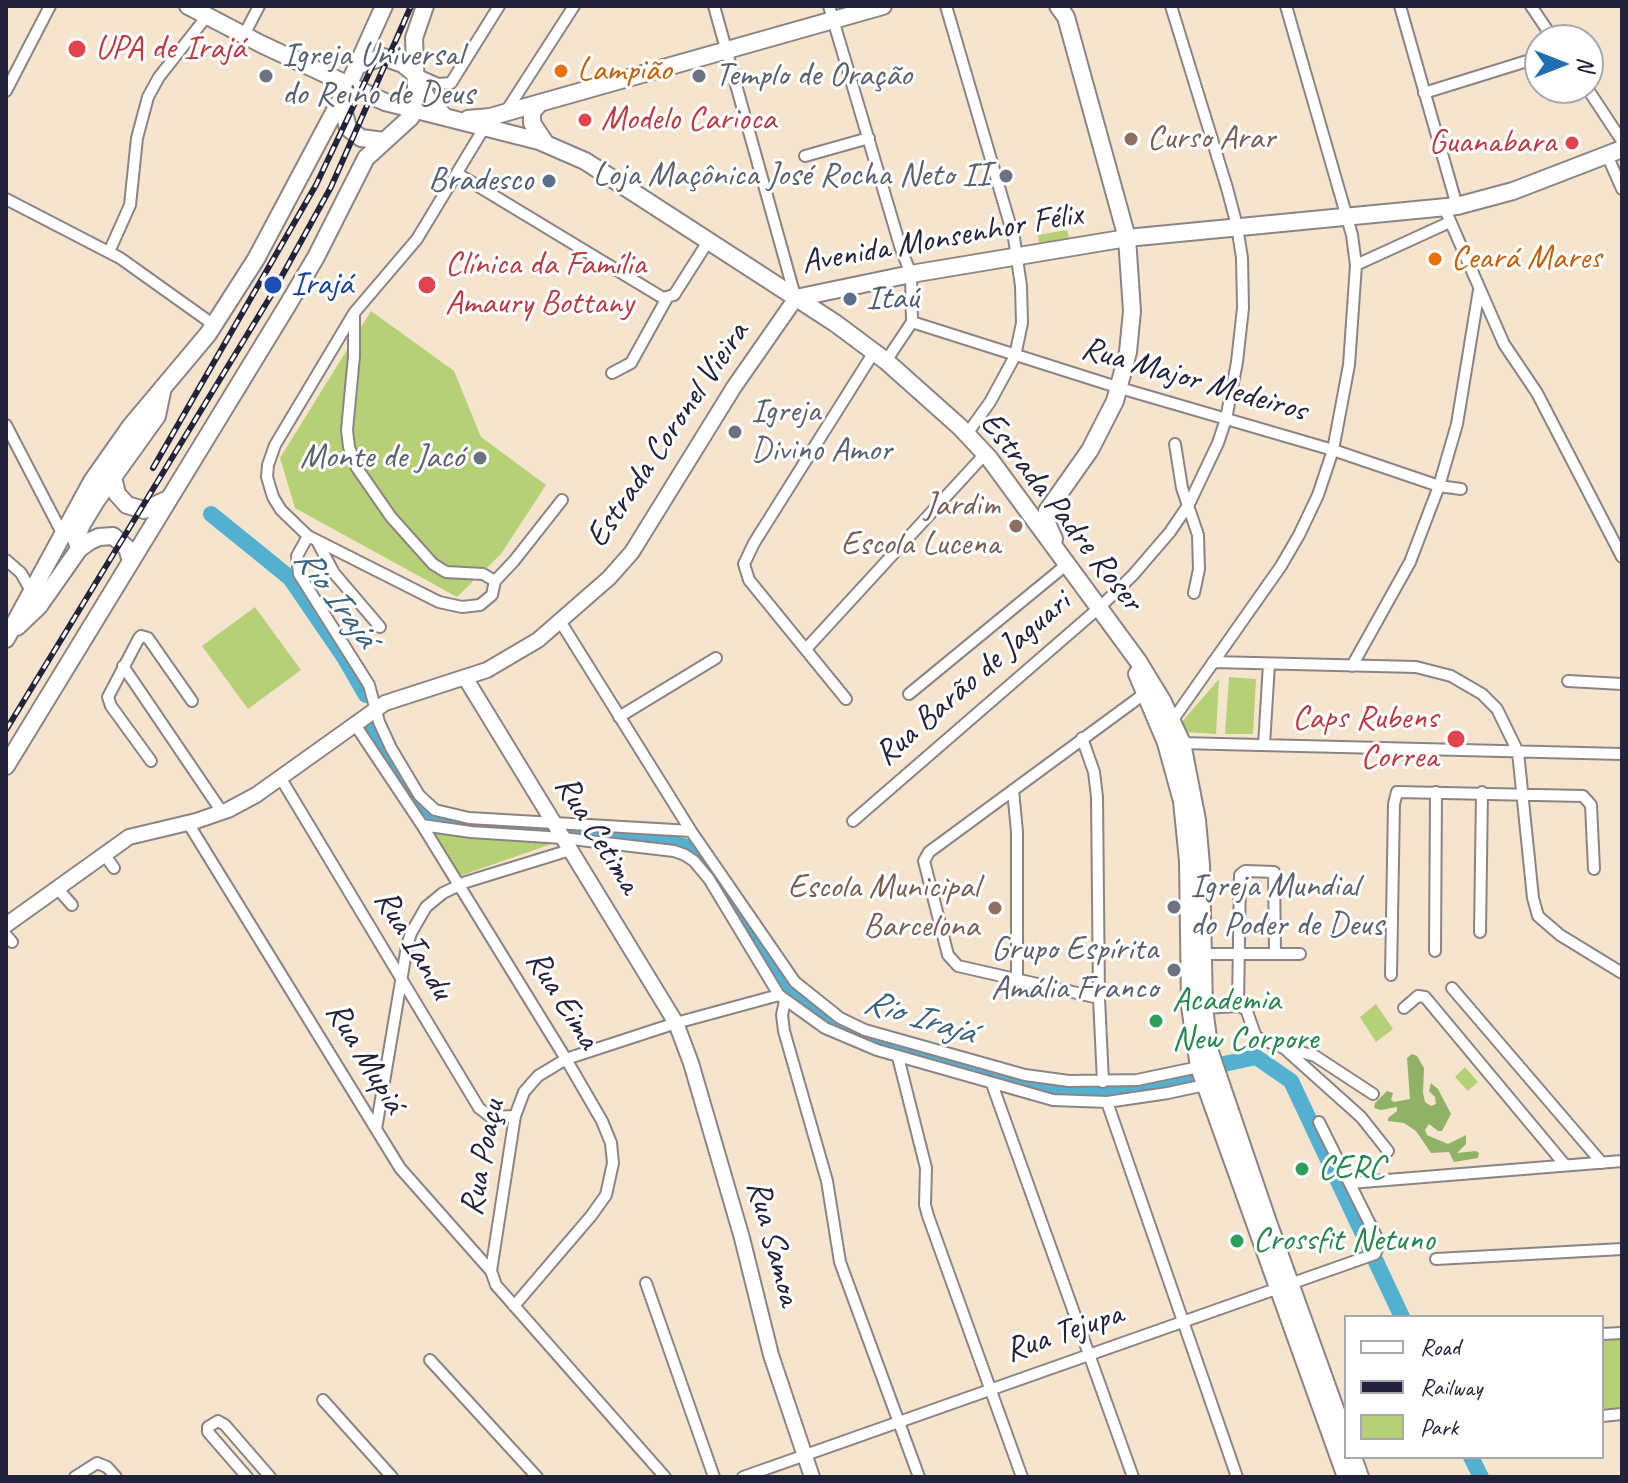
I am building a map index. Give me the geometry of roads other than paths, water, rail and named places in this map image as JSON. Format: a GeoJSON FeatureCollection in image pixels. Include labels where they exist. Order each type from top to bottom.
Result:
{"type":"FeatureCollection","features":[{"type":"Feature","properties":{"kind":"main road","name":"Avenida Monsenhor Félix"},"geometry":{"type":"LineString","coordinates":[[188,6],[347,89],[414,111],[546,144],[585,161],[796,298],[911,274],[1127,238],[1347,216],[1450,211],[1615,152]]}},
{"type":"Feature","properties":{"kind":"main road"},"geometry":{"type":"LineString","coordinates":[[7,638],[40,572],[92,481],[163,386],[214,325],[263,247],[347,89],[384,6]]}},
{"type":"Feature","properties":{"kind":"main road"},"geometry":{"type":"LineString","coordinates":[[6,766],[316,257],[364,162],[370,153],[407,122],[414,111],[414,38],[425,6]]}},
{"type":"Feature","properties":{"kind":"main road"},"geometry":{"type":"LineString","coordinates":[[484,128],[535,108],[728,49],[832,13],[883,6]]}},
{"type":"Feature","properties":{"kind":"main road"},"geometry":{"type":"LineString","coordinates":[[1060,7],[1066,17],[1127,238],[1132,311],[1120,388],[1090,450],[1048,507],[1046,521],[1065,564]]}},
{"type":"Feature","properties":{"kind":"main road"},"geometry":{"type":"LineString","coordinates":[[359,65],[383,57],[403,64],[415,74],[428,100],[451,118],[484,119],[535,108]]}},
{"type":"Feature","properties":{"kind":"main road"},"geometry":{"type":"LineString","coordinates":[[347,89],[343,108],[348,128],[361,138],[384,141]]}},
{"type":"Feature","properties":{"kind":"main road"},"geometry":{"type":"LineString","coordinates":[[535,108],[534,130],[546,144]]}},
{"type":"Feature","properties":{"kind":"main road"},"geometry":{"type":"LineString","coordinates":[[1119,211],[1128,236],[1150,235]]}},
{"type":"Feature","properties":{"kind":"main road"},"geometry":{"type":"LineString","coordinates":[[1102,242],[1110,233],[1119,211]]}},
{"type":"Feature","properties":{"kind":"main road","name":"Estrada Padre Roser"},"geometry":{"type":"LineString","coordinates":[[796,298],[880,357],[967,434],[987,456],[1138,661],[1172,721],[1188,861],[1189,996],[1199,1067],[1344,1434]]}},
{"type":"Feature","properties":{"kind":"main road"},"geometry":{"type":"LineString","coordinates":[[79,549],[76,539],[82,524],[157,416],[163,386]]}},
{"type":"Feature","properties":{"kind":"main road"},"geometry":{"type":"LineString","coordinates":[[987,456],[1006,471],[1035,504],[1044,503],[1056,495]]}},
{"type":"Feature","properties":{"kind":"main road"},"geometry":{"type":"LineString","coordinates":[[113,477],[117,494],[127,505],[144,510],[167,499]]}},
{"type":"Feature","properties":{"kind":"main road"},"geometry":{"type":"LineString","coordinates":[[7,638],[39,606],[79,549],[99,537],[113,536],[127,548],[131,561]]}},
{"type":"Feature","properties":{"kind":"main road","name":"Estrada Padre Roser"},"geometry":{"type":"LineString","coordinates":[[1126,647],[1144,694],[1174,743],[1197,820],[1207,1035],[1217,1075],[1346,1477]]}},
{"type":"Feature","properties":{"kind":"street"},"geometry":{"type":"LineString","coordinates":[[6,91],[50,6]]}},
{"type":"Feature","properties":{"kind":"street"},"geometry":{"type":"LineString","coordinates":[[244,35],[259,6]]}},
{"type":"Feature","properties":{"kind":"street"},"geometry":{"type":"LineString","coordinates":[[415,74],[438,84],[451,83],[499,6]]}},
{"type":"Feature","properties":{"kind":"street"},"geometry":{"type":"LineString","coordinates":[[505,113],[574,6]]}},
{"type":"Feature","properties":{"kind":"street"},"geometry":{"type":"LineString","coordinates":[[714,6],[796,298]]}},
{"type":"Feature","properties":{"kind":"street"},"geometry":{"type":"LineString","coordinates":[[946,6],[1018,256],[1022,323],[1015,356],[990,402],[967,434]]}},
{"type":"Feature","properties":{"kind":"street","name":"Rua Barão de Jaguari"},"geometry":{"type":"LineString","coordinates":[[853,821],[1100,607],[1144,563],[1189,504],[1207,468],[1226,419],[1237,362],[1243,308],[1243,271],[1237,226],[1171,6]]}},
{"type":"Feature","properties":{"kind":"street"},"geometry":{"type":"LineString","coordinates":[[1172,721],[1281,566],[1299,535],[1318,495],[1333,450],[1349,365],[1356,265],[1347,216],[1286,6]]}},
{"type":"Feature","properties":{"kind":"street"},"geometry":{"type":"LineString","coordinates":[[1400,6],[1424,93],[1450,211],[1479,290],[1504,344],[1537,393],[1622,557]]}},
{"type":"Feature","properties":{"kind":"street"},"geometry":{"type":"LineString","coordinates":[[1531,6],[1543,24]]}},
{"type":"Feature","properties":{"kind":"street"},"geometry":{"type":"LineString","coordinates":[[832,13],[911,274],[912,322],[880,357],[748,553],[744,564],[749,580],[846,699]]}},
{"type":"Feature","properties":{"kind":"street"},"geometry":{"type":"LineString","coordinates":[[109,252],[130,205],[140,121],[148,97],[159,77],[207,16]]}},
{"type":"Feature","properties":{"kind":"street"},"geometry":{"type":"LineString","coordinates":[[1424,93],[1524,62]]}},
{"type":"Feature","properties":{"kind":"street"},"geometry":{"type":"LineString","coordinates":[[527,78],[535,108]]}},
{"type":"Feature","properties":{"kind":"street"},"geometry":{"type":"LineString","coordinates":[[1598,104],[1622,141]]}},
{"type":"Feature","properties":{"kind":"street"},"geometry":{"type":"LineString","coordinates":[[484,128],[405,256],[354,313],[275,445],[267,477],[273,497],[290,521],[312,538],[447,605],[462,607],[480,605],[492,595],[495,581],[562,500]]}},
{"type":"Feature","properties":{"kind":"street"},"geometry":{"type":"LineString","coordinates":[[805,156],[869,138]]}},
{"type":"Feature","properties":{"kind":"street"},"geometry":{"type":"LineString","coordinates":[[1615,152],[1622,189]]}},
{"type":"Feature","properties":{"kind":"street"},"geometry":{"type":"LineString","coordinates":[[458,174],[660,297],[674,295],[709,240]]}},
{"type":"Feature","properties":{"kind":"street"},"geometry":{"type":"LineString","coordinates":[[6,199],[109,252],[214,325]]}},
{"type":"Feature","properties":{"kind":"street"},"geometry":{"type":"LineString","coordinates":[[1356,265],[1450,211]]}},
{"type":"Feature","properties":{"kind":"street"},"geometry":{"type":"LineString","coordinates":[[1352,666],[1410,562],[1439,486],[1457,424],[1479,290]]}},
{"type":"Feature","properties":{"kind":"street"},"geometry":{"type":"LineString","coordinates":[[612,373],[631,363],[667,298]]}},
{"type":"Feature","properties":{"kind":"street","name":"Estrada Coronel Vieira"},"geometry":{"type":"LineString","coordinates":[[6,925],[136,834],[188,823],[247,800],[376,708],[406,694],[466,679],[513,656],[560,621],[609,578],[632,552],[734,387],[796,298]]}},
{"type":"Feature","properties":{"kind":"street"},"geometry":{"type":"LineString","coordinates":[[354,313],[355,343],[347,430],[357,468],[391,517],[433,564],[446,572],[483,574],[495,581]]}},
{"type":"Feature","properties":{"kind":"street","name":"Rua Major Medeiros"},"geometry":{"type":"LineString","coordinates":[[912,322],[1120,388],[1333,450],[1439,486],[1461,489]]}},
{"type":"Feature","properties":{"kind":"street"},"geometry":{"type":"LineString","coordinates":[[6,425],[62,533]]}},
{"type":"Feature","properties":{"kind":"street"},"geometry":{"type":"LineString","coordinates":[[1175,444],[1182,488],[1198,535],[1199,569],[1194,593]]}},
{"type":"Feature","properties":{"kind":"street"},"geometry":{"type":"LineString","coordinates":[[806,649],[987,456]]}},
{"type":"Feature","properties":{"kind":"street"},"geometry":{"type":"LineString","coordinates":[[312,538],[334,573],[380,627]]}},
{"type":"Feature","properties":{"kind":"street"},"geometry":{"type":"LineString","coordinates":[[312,538],[297,556],[299,574],[363,674],[391,748],[419,795],[435,810],[455,817],[691,831]]}},
{"type":"Feature","properties":{"kind":"street"},"geometry":{"type":"LineString","coordinates":[[6,560],[21,573],[31,591]]}},
{"type":"Feature","properties":{"kind":"street"},"geometry":{"type":"LineString","coordinates":[[909,694],[1065,564]]}},
{"type":"Feature","properties":{"kind":"street"},"geometry":{"type":"LineString","coordinates":[[21,573],[40,572]]}},
{"type":"Feature","properties":{"kind":"street"},"geometry":{"type":"LineString","coordinates":[[560,621],[691,831],[781,965],[795,982],[840,1018],[894,1039],[1025,1075],[1103,1082],[1137,1080],[1199,1067]]}},
{"type":"Feature","properties":{"kind":"street"},"geometry":{"type":"LineString","coordinates":[[151,761],[109,702],[109,692],[139,638],[145,636],[192,701]]}},
{"type":"Feature","properties":{"kind":"street"},"geometry":{"type":"LineString","coordinates":[[619,717],[716,658]]}},
{"type":"Feature","properties":{"kind":"street"},"geometry":{"type":"LineString","coordinates":[[1213,662],[1416,667],[1451,676],[1482,694],[1497,709],[1518,752],[1533,898],[1538,916],[1550,928],[1622,973]]}},
{"type":"Feature","properties":{"kind":"street"},"geometry":{"type":"LineString","coordinates":[[1264,745],[1269,664]]}},
{"type":"Feature","properties":{"kind":"street"},"geometry":{"type":"LineString","coordinates":[[123,666],[222,812]]}},
{"type":"Feature","properties":{"kind":"street","name":"Rua Cetima"},"geometry":{"type":"LineString","coordinates":[[466,679],[676,1023]]}},
{"type":"Feature","properties":{"kind":"street"},"geometry":{"type":"LineString","coordinates":[[1568,681],[1622,684]]}},
{"type":"Feature","properties":{"kind":"street"},"geometry":{"type":"LineString","coordinates":[[1099,998],[970,971],[953,962],[948,955],[924,867],[925,857],[1144,694]]}},
{"type":"Feature","properties":{"kind":"street","name":"Rua Eima"},"geometry":{"type":"LineString","coordinates":[[354,723],[422,825],[566,1059],[602,1121],[611,1143],[613,1163],[606,1195],[514,1306]]}},
{"type":"Feature","properties":{"kind":"street"},"geometry":{"type":"LineString","coordinates":[[1082,738],[1094,772],[1097,797],[1103,1082]]}},
{"type":"Feature","properties":{"kind":"street"},"geometry":{"type":"LineString","coordinates":[[1174,743],[1622,754]]}},
{"type":"Feature","properties":{"kind":"street","name":"Rua Iandu"},"geometry":{"type":"LineString","coordinates":[[280,777],[482,1113],[496,1118],[515,1116]]}},
{"type":"Feature","properties":{"kind":"street"},"geometry":{"type":"LineString","coordinates":[[1013,790],[1017,832],[1017,979]]}},
{"type":"Feature","properties":{"kind":"street"},"geometry":{"type":"LineString","coordinates":[[1391,975],[1394,804],[1399,792],[1577,794],[1587,798],[1592,812],[1594,869]]}},
{"type":"Feature","properties":{"kind":"street"},"geometry":{"type":"LineString","coordinates":[[1435,951],[1436,792]]}},
{"type":"Feature","properties":{"kind":"street"},"geometry":{"type":"LineString","coordinates":[[1480,932],[1482,792]]}},
{"type":"Feature","properties":{"kind":"street","name":"Rua Mupiá"},"geometry":{"type":"LineString","coordinates":[[188,823],[400,1168],[491,1271],[496,1285],[514,1306],[665,1477]]}},
{"type":"Feature","properties":{"kind":"street"},"geometry":{"type":"LineString","coordinates":[[422,825],[566,844],[674,851],[694,861],[709,879],[782,998],[848,1040],[898,1057],[1053,1100],[1107,1102],[1205,1085]]}},
{"type":"Feature","properties":{"kind":"street"},"geometry":{"type":"LineString","coordinates":[[376,1129],[407,946],[419,918],[434,899],[458,885],[566,844]]}},
{"type":"Feature","properties":{"kind":"street"},"geometry":{"type":"LineString","coordinates":[[104,854],[114,868]]}},
{"type":"Feature","properties":{"kind":"street"},"geometry":{"type":"LineString","coordinates":[[1238,1006],[1240,875],[1245,871],[1271,871],[1276,876],[1275,954]]}},
{"type":"Feature","properties":{"kind":"street"},"geometry":{"type":"LineString","coordinates":[[57,888],[72,905]]}},
{"type":"Feature","properties":{"kind":"street"},"geometry":{"type":"LineString","coordinates":[[1204,954],[1300,954]]}},
{"type":"Feature","properties":{"kind":"street"},"geometry":{"type":"LineString","coordinates":[[1452,988],[1602,1163]]}},
{"type":"Feature","properties":{"kind":"street"},"geometry":{"type":"LineString","coordinates":[[1404,1008],[1418,996],[1425,997],[1565,1165]]}},
{"type":"Feature","properties":{"kind":"street"},"geometry":{"type":"LineString","coordinates":[[782,998],[784,1031],[827,1181],[840,1262],[919,1477]]}},
{"type":"Feature","properties":{"kind":"street","name":"Rua Poaçu"},"geometry":{"type":"LineString","coordinates":[[491,1271],[515,1116],[530,1084],[550,1067],[566,1059],[676,1023],[782,998]]}},
{"type":"Feature","properties":{"kind":"street"},"geometry":{"type":"LineString","coordinates":[[1204,1008],[1238,1006],[1246,1009],[1256,1037],[1315,1056],[1373,1094]]}},
{"type":"Feature","properties":{"kind":"street","name":"Rua Samoa"},"geometry":{"type":"LineString","coordinates":[[676,1023],[691,1063],[739,1226],[771,1355],[812,1477]]}},
{"type":"Feature","properties":{"kind":"street"},"geometry":{"type":"LineString","coordinates":[[1284,1048],[1354,1110],[1388,1151]]}},
{"type":"Feature","properties":{"kind":"street"},"geometry":{"type":"LineString","coordinates":[[898,1057],[926,1168],[925,1205],[928,1216],[1022,1477]]}},
{"type":"Feature","properties":{"kind":"street"},"geometry":{"type":"LineString","coordinates":[[992,1084],[1133,1477]]}},
{"type":"Feature","properties":{"kind":"street"},"geometry":{"type":"LineString","coordinates":[[1107,1102],[1237,1477]]}},
{"type":"Feature","properties":{"kind":"street","name":"Rua Tejupa"},"geometry":{"type":"LineString","coordinates":[[743,1477],[1371,1256],[1379,1245],[1319,1122]]}},
{"type":"Feature","properties":{"kind":"street"},"geometry":{"type":"LineString","coordinates":[[1350,1183],[1622,1161]]}},
{"type":"Feature","properties":{"kind":"street"},"geometry":{"type":"LineString","coordinates":[[1436,1259],[1622,1249]]}},
{"type":"Feature","properties":{"kind":"street"},"geometry":{"type":"LineString","coordinates":[[646,1283],[714,1477]]}},
{"type":"Feature","properties":{"kind":"street"},"geometry":{"type":"LineString","coordinates":[[430,1360],[537,1477]]}},
{"type":"Feature","properties":{"kind":"street"},"geometry":{"type":"LineString","coordinates":[[323,1400],[392,1477]]}},
{"type":"Feature","properties":{"kind":"street"},"geometry":{"type":"LineString","coordinates":[[247,1477],[208,1432],[208,1427],[218,1421],[225,1425],[270,1477]]}},
{"type":"Feature","properties":{"kind":"street"},"geometry":{"type":"LineString","coordinates":[[75,1477],[100,1463],[116,1477]]}},
{"type":"Feature","properties":{"kind":"waterway","name":"Rio Irajá"},"geometry":{"type":"LineString","coordinates":[[211,514],[290,578],[366,695]]}},
{"type":"Feature","properties":{"kind":"waterway","name":"Rio Irajá"},"geometry":{"type":"LineString","coordinates":[[371,727],[418,804],[438,819],[553,829]]}},
{"type":"Feature","properties":{"kind":"waterway","name":"Rio Irajá"},"geometry":{"type":"LineString","coordinates":[[574,830],[643,837],[692,848],[705,860],[787,989],[818,1016],[851,1035],[1013,1081],[1059,1090],[1127,1090],[1187,1079]]}},
{"type":"Feature","properties":{"kind":"waterway","name":"Rio Irajá"},"geometry":{"type":"LineString","coordinates":[[1224,1064],[1256,1057],[1291,1081],[1401,1315]]}},
{"type":"Feature","properties":{"kind":"waterway","name":"Rio Irajá"},"geometry":{"type":"LineString","coordinates":[[1472,1459],[1481,1477]]}},
{"type":"Feature","properties":{"kind":"railway"},"geometry":{"type":"LineString","coordinates":[[6,730],[272,294],[331,187],[411,6]]}},
{"type":"Feature","properties":{"kind":"railway"},"geometry":{"type":"LineString","coordinates":[[153,468],[316,185],[380,50]]}},
{"type":"Feature","properties":{"kind":"place","name":"UPA de Irajá"},"geometry":{"type":"Point","coordinates":[77,49]}},
{"type":"Feature","properties":{"kind":"place","name":"Lampião"},"geometry":{"type":"Point","coordinates":[561,71]}},
{"type":"Feature","properties":{"kind":"place","name":"Igreja Universal do Reino de Deus"},"geometry":{"type":"Point","coordinates":[266,76]}},
{"type":"Feature","properties":{"kind":"place","name":"Templo de Oração"},"geometry":{"type":"Point","coordinates":[699,76]}},
{"type":"Feature","properties":{"kind":"place","name":"Modelo Carioca"},"geometry":{"type":"Point","coordinates":[585,120]}},
{"type":"Feature","properties":{"kind":"place","name":"Curso Arar"},"geometry":{"type":"Point","coordinates":[1131,139]}},
{"type":"Feature","properties":{"kind":"place","name":"Guanabara"},"geometry":{"type":"Point","coordinates":[1572,143]}},
{"type":"Feature","properties":{"kind":"place","name":"Loja Maçônica José Rocha Neto II"},"geometry":{"type":"Point","coordinates":[1006,176]}},
{"type":"Feature","properties":{"kind":"place","name":"Bradesco"},"geometry":{"type":"Point","coordinates":[549,181]}},
{"type":"Feature","properties":{"kind":"place","name":"Ceará Mares"},"geometry":{"type":"Point","coordinates":[1435,259]}},
{"type":"Feature","properties":{"kind":"place","name":"Irajá"},"geometry":{"type":"Point","coordinates":[273,285]}},
{"type":"Feature","properties":{"kind":"place","name":"Clínica da Família Amaury Bottany"},"geometry":{"type":"Point","coordinates":[427,285]}},
{"type":"Feature","properties":{"kind":"place","name":"Itaú"},"geometry":{"type":"Point","coordinates":[850,299]}},
{"type":"Feature","properties":{"kind":"place","name":"Igreja Divino Amor"},"geometry":{"type":"Point","coordinates":[735,432]}},
{"type":"Feature","properties":{"kind":"place","name":"Monte de Jacó"},"geometry":{"type":"Point","coordinates":[480,458]}},
{"type":"Feature","properties":{"kind":"place","name":"Jardim Escola Lucena"},"geometry":{"type":"Point","coordinates":[1016,526]}},
{"type":"Feature","properties":{"kind":"place","name":"Caps Rubens Correa"},"geometry":{"type":"Point","coordinates":[1456,739]}},
{"type":"Feature","properties":{"kind":"place","name":"Igreja Mundial do Poder de Deus"},"geometry":{"type":"Point","coordinates":[1174,907]}},
{"type":"Feature","properties":{"kind":"place","name":"Escola Municipal Barcelona"},"geometry":{"type":"Point","coordinates":[995,908]}},
{"type":"Feature","properties":{"kind":"place","name":"Grupo Espírita Amália Franco"},"geometry":{"type":"Point","coordinates":[1174,970]}},
{"type":"Feature","properties":{"kind":"place","name":"Academia New Corpore"},"geometry":{"type":"Point","coordinates":[1156,1021]}},
{"type":"Feature","properties":{"kind":"place","name":"CERC"},"geometry":{"type":"Point","coordinates":[1302,1169]}},
{"type":"Feature","properties":{"kind":"place","name":"Crossfit Netuno"},"geometry":{"type":"Point","coordinates":[1237,1241]}}]}
